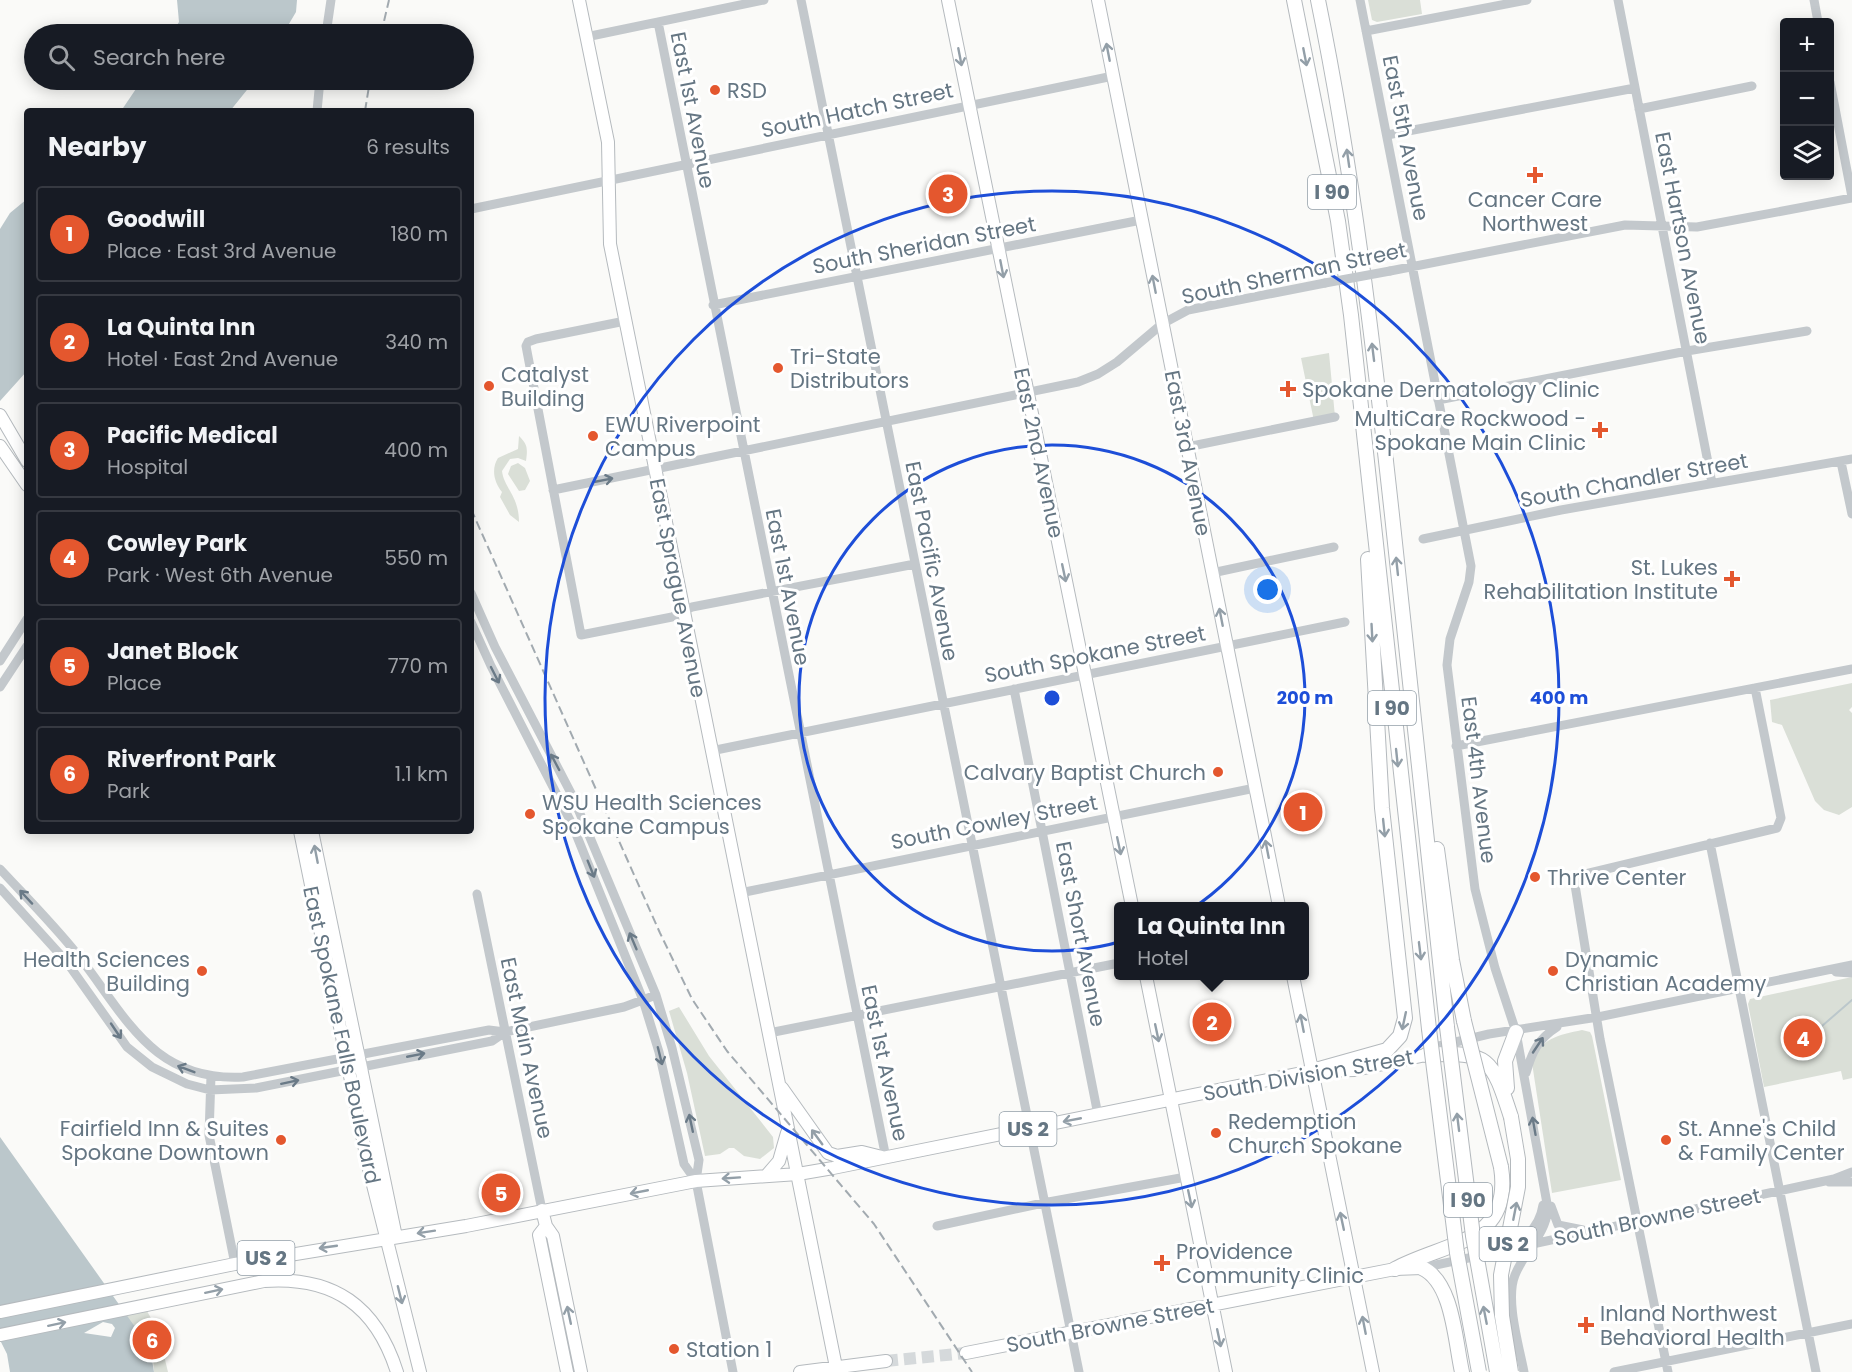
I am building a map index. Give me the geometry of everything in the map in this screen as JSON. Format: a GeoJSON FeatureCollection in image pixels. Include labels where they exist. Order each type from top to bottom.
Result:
{"type":"FeatureCollection","features":[{"type":"Feature","properties":{"kind":"highway","name":"I 90"},"geometry":{"type":"LineString","coordinates":[[1294,0],[1338,221],[1359,386],[1429,1029],[1457,1253],[1479,1372]]}},
{"type":"Feature","properties":{"kind":"highway","name":"I 90"},"geometry":{"type":"LineString","coordinates":[[1318,0],[1342,116],[1360,243],[1414,708],[1447,1028],[1473,1236],[1497,1372]]}},
{"type":"Feature","properties":{"kind":"highway"},"geometry":{"type":"LineString","coordinates":[[1312,1071],[1387,1050],[1400,1036],[1406,1009],[1382,808],[1359,386]]}},
{"type":"Feature","properties":{"kind":"highway"},"geometry":{"type":"LineString","coordinates":[[1395,1269],[1459,1244],[1480,1233],[1496,1211],[1503,1186],[1501,1167],[1454,972],[1414,708]]}},
{"type":"Feature","properties":{"kind":"highway"},"geometry":{"type":"LineString","coordinates":[[1511,1117],[1505,1061],[1516,1032]]}},
{"type":"Feature","properties":{"kind":"highway","name":"US 2"},"geometry":{"type":"LineString","coordinates":[[1426,1055],[1467,1054],[1484,1060],[1498,1078],[1511,1117],[1519,1173],[1516,1203],[1501,1275],[1501,1296],[1511,1372]]}},
{"type":"Feature","properties":{"kind":"highway"},"geometry":{"type":"LineString","coordinates":[[1422,1269],[1435,1277],[1446,1294],[1462,1371]]}},
{"type":"Feature","properties":{"kind":"main road","name":"East Sprague Avenue"},"geometry":{"type":"LineString","coordinates":[[579,0],[608,142],[610,244],[682,612],[836,1369]]}},
{"type":"Feature","properties":{"kind":"main road","name":"East 2nd Avenue"},"geometry":{"type":"LineString","coordinates":[[948,0],[1131,902]]}},
{"type":"Feature","properties":{"kind":"main road","name":"East 3rd Avenue"},"geometry":{"type":"LineString","coordinates":[[1098,0],[1278,902]]}},
{"type":"Feature","properties":{"kind":"main road"},"geometry":{"type":"LineString","coordinates":[[0,415],[24,456]]}},
{"type":"Feature","properties":{"kind":"main road"},"geometry":{"type":"LineString","coordinates":[[1,448],[24,481]]}},
{"type":"Feature","properties":{"kind":"main road","name":"East Spokane Falls Boulevard"},"geometry":{"type":"LineString","coordinates":[[301,834],[420,1372]]}},
{"type":"Feature","properties":{"kind":"main road","name":"East Spokane Falls Boulevard"},"geometry":{"type":"LineString","coordinates":[[313,834],[352,1062]]}},
{"type":"Feature","properties":{"kind":"main road"},"geometry":{"type":"LineString","coordinates":[[1147,980],[1226,1372]]}},
{"type":"Feature","properties":{"kind":"main road"},"geometry":{"type":"LineString","coordinates":[[1294,980],[1373,1372]]}},
{"type":"Feature","properties":{"kind":"main road","name":"South Division Street"},"geometry":{"type":"LineString","coordinates":[[798,1174],[1312,1071],[1354,1070],[1426,1055]]}},
{"type":"Feature","properties":{"kind":"main road"},"geometry":{"type":"LineString","coordinates":[[778,1083],[828,1153],[837,1156],[862,1152],[886,1158]]}},
{"type":"Feature","properties":{"kind":"main road"},"geometry":{"type":"LineString","coordinates":[[766,1176],[780,1158],[788,1129]]}},
{"type":"Feature","properties":{"kind":"main road","name":"US 2"},"geometry":{"type":"LineString","coordinates":[[0,1312],[235,1264],[391,1238],[696,1181],[798,1174]]}},
{"type":"Feature","properties":{"kind":"main road"},"geometry":{"type":"LineString","coordinates":[[542,1210],[546,1226],[552,1236],[581,1372]]}},
{"type":"Feature","properties":{"kind":"main road"},"geometry":{"type":"LineString","coordinates":[[546,1226],[539,1235],[567,1372]]}},
{"type":"Feature","properties":{"kind":"main road","name":"South Browne Street"},"geometry":{"type":"LineString","coordinates":[[966,1353],[1395,1269],[1422,1269]]}},
{"type":"Feature","properties":{"kind":"main road","name":"US 2"},"geometry":{"type":"LineString","coordinates":[[0,1335],[264,1281],[299,1280],[325,1286],[344,1296],[371,1319],[388,1346],[398,1372]]}},
{"type":"Feature","properties":{"kind":"main road"},"geometry":{"type":"LineString","coordinates":[[800,1372],[836,1369],[886,1360]]}},
{"type":"Feature","properties":{"kind":"street"},"geometry":{"type":"LineString","coordinates":[[327,24],[331,0]]}},
{"type":"Feature","properties":{"kind":"street"},"geometry":{"type":"LineString","coordinates":[[586,37],[764,0]]}},
{"type":"Feature","properties":{"kind":"street","name":"East Pacific Avenue"},"geometry":{"type":"LineString","coordinates":[[801,0],[855,277],[1079,1372]]}},
{"type":"Feature","properties":{"kind":"street","name":"East 5th Avenue"},"geometry":{"type":"LineString","coordinates":[[1360,0],[1464,530]]}},
{"type":"Feature","properties":{"kind":"street"},"geometry":{"type":"LineString","coordinates":[[1366,31],[1527,0]]}},
{"type":"Feature","properties":{"kind":"street","name":"East Hartson Avenue"},"geometry":{"type":"LineString","coordinates":[[1618,0],[1712,483]]}},
{"type":"Feature","properties":{"kind":"street"},"geometry":{"type":"LineString","coordinates":[[1814,0],[1817,18]]}},
{"type":"Feature","properties":{"kind":"street","name":"East 1st Avenue"},"geometry":{"type":"LineString","coordinates":[[658,22],[742,450],[886,1158]]}},
{"type":"Feature","properties":{"kind":"street","name":"South Hatch Street"},"geometry":{"type":"LineString","coordinates":[[474,208],[1113,76]]}},
{"type":"Feature","properties":{"kind":"street"},"geometry":{"type":"LineString","coordinates":[[1638,109],[1752,86]]}},
{"type":"Feature","properties":{"kind":"street"},"geometry":{"type":"LineString","coordinates":[[1387,135],[1635,88]]}},
{"type":"Feature","properties":{"kind":"street"},"geometry":{"type":"LineString","coordinates":[[316,108],[319,90]]}},
{"type":"Feature","properties":{"kind":"street"},"geometry":{"type":"LineString","coordinates":[[1834,103],[1852,198]]}},
{"type":"Feature","properties":{"kind":"street","name":"South Sherman Street"},"geometry":{"type":"LineString","coordinates":[[554,490],[1027,392],[1098,374],[1117,362],[1162,324],[1188,310],[1625,225],[1697,227],[1852,198]]}},
{"type":"Feature","properties":{"kind":"street","name":"South Sheridan Street"},"geometry":{"type":"LineString","coordinates":[[713,305],[1141,220]]}},
{"type":"Feature","properties":{"kind":"street"},"geometry":{"type":"LineString","coordinates":[[626,321],[528,342],[526,352],[581,635],[672,616],[692,607],[915,564]]}},
{"type":"Feature","properties":{"kind":"street"},"geometry":{"type":"LineString","coordinates":[[1438,400],[1687,351],[1807,331]]}},
{"type":"Feature","properties":{"kind":"street"},"geometry":{"type":"LineString","coordinates":[[1187,447],[1335,417]]}},
{"type":"Feature","properties":{"kind":"street","name":"South Chandler Street"},"geometry":{"type":"LineString","coordinates":[[1422,538],[1852,459]]}},
{"type":"Feature","properties":{"kind":"street"},"geometry":{"type":"LineString","coordinates":[[1841,462],[1852,514]]}},
{"type":"Feature","properties":{"kind":"street","name":"East 4th Avenue"},"geometry":{"type":"LineString","coordinates":[[1464,530],[1471,566],[1469,582],[1450,639],[1447,665],[1456,746],[1475,889],[1495,968],[1516,1032],[1544,1184]]}},
{"type":"Feature","properties":{"kind":"street"},"geometry":{"type":"LineString","coordinates":[[1212,573],[1334,547]]}},
{"type":"Feature","properties":{"kind":"street"},"geometry":{"type":"LineString","coordinates":[[474,600],[501,658],[573,797],[656,995],[672,1048],[699,1160],[696,1181],[733,1372]]}},
{"type":"Feature","properties":{"kind":"street","name":"South Spokane Street"},"geometry":{"type":"LineString","coordinates":[[711,751],[1346,622]]}},
{"type":"Feature","properties":{"kind":"street"},"geometry":{"type":"LineString","coordinates":[[0,661],[24,625]]}},
{"type":"Feature","properties":{"kind":"street"},"geometry":{"type":"LineString","coordinates":[[474,629],[572,824],[643,1000],[659,1052],[684,1164],[696,1181]]}},
{"type":"Feature","properties":{"kind":"street"},"geometry":{"type":"LineString","coordinates":[[0,687],[24,651]]}},
{"type":"Feature","properties":{"kind":"street"},"geometry":{"type":"LineString","coordinates":[[1456,746],[1852,669]]}},
{"type":"Feature","properties":{"kind":"street"},"geometry":{"type":"LineString","coordinates":[[1668,1372],[1598,1017],[1575,896],[1574,879],[1577,876],[1777,828],[1781,818],[1755,688]]}},
{"type":"Feature","properties":{"kind":"street","name":"East Short Avenue"},"geometry":{"type":"LineString","coordinates":[[1014,689],[1098,1115]]}},
{"type":"Feature","properties":{"kind":"street","name":"South Cowley Street"},"geometry":{"type":"LineString","coordinates":[[740,893],[1255,788]]}},
{"type":"Feature","properties":{"kind":"street"},"geometry":{"type":"LineString","coordinates":[[1710,843],[1816,1372]]}},
{"type":"Feature","properties":{"kind":"street"},"geometry":{"type":"LineString","coordinates":[[0,869],[44,916],[111,999],[130,1027],[151,1050],[181,1067],[212,1076],[243,1077],[352,1062]]}},
{"type":"Feature","properties":{"kind":"street"},"geometry":{"type":"LineString","coordinates":[[0,888],[34,925],[100,1007],[120,1038],[143,1061],[178,1081],[210,1090],[256,1088],[352,1062],[489,1030],[505,1032],[624,1007],[656,995]]}},
{"type":"Feature","properties":{"kind":"street","name":"East Main Avenue"},"geometry":{"type":"LineString","coordinates":[[477,894],[542,1210]]}},
{"type":"Feature","properties":{"kind":"street"},"geometry":{"type":"LineString","coordinates":[[34,925],[44,916]]}},
{"type":"Feature","properties":{"kind":"street"},"geometry":{"type":"LineString","coordinates":[[769,1033],[1114,964]]}},
{"type":"Feature","properties":{"kind":"street","name":"South Division Street"},"geometry":{"type":"LineString","coordinates":[[1426,1055],[1439,1046],[1499,1032],[1516,1032],[1598,1017],[1852,965]]}},
{"type":"Feature","properties":{"kind":"street"},"geometry":{"type":"LineString","coordinates":[[1828,971],[1852,973]]}},
{"type":"Feature","properties":{"kind":"street"},"geometry":{"type":"LineString","coordinates":[[100,1007],[111,999]]}},
{"type":"Feature","properties":{"kind":"street"},"geometry":{"type":"LineString","coordinates":[[1525,1076],[1533,1049],[1541,1039],[1562,1023]]}},
{"type":"Feature","properties":{"kind":"street"},"geometry":{"type":"LineString","coordinates":[[143,1061],[151,1050]]}},
{"type":"Feature","properties":{"kind":"street"},"geometry":{"type":"LineString","coordinates":[[212,1076],[209,1135],[235,1264]]}},
{"type":"Feature","properties":{"kind":"street","name":"South Browne Street"},"geometry":{"type":"LineString","coordinates":[[1422,1269],[1489,1256],[1588,1230],[1824,1181],[1852,1172]]}},
{"type":"Feature","properties":{"kind":"street"},"geometry":{"type":"LineString","coordinates":[[937,1226],[1043,1203],[1186,1177]]}},
{"type":"Feature","properties":{"kind":"street"},"geometry":{"type":"LineString","coordinates":[[1824,1181],[1852,1182]]}},
{"type":"Feature","properties":{"kind":"street"},"geometry":{"type":"LineString","coordinates":[[1544,1184],[1558,1224],[1588,1230]]}},
{"type":"Feature","properties":{"kind":"street"},"geometry":{"type":"LineString","coordinates":[[1524,1372],[1511,1290],[1514,1275],[1535,1244],[1547,1217],[1544,1184]]}},
{"type":"Feature","properties":{"kind":"street"},"geometry":{"type":"LineString","coordinates":[[1489,1256],[1521,1241],[1532,1232],[1542,1212],[1544,1184]]}},
{"type":"Feature","properties":{"kind":"street"},"geometry":{"type":"LineString","coordinates":[[1614,1372],[1852,1324]]}},
{"type":"Feature","properties":{"kind":"shaded area"},"geometry":{"type":"Polygon","coordinates":[[[177,0],[297,0],[296,12],[289,24],[178,24],[177,0]]]}},
{"type":"Feature","properties":{"kind":"shaded area"},"geometry":{"type":"Polygon","coordinates":[[[1368,0],[1420,0],[1422,14],[1377,22],[1372,20],[1368,0]]]}},
{"type":"Feature","properties":{"kind":"shaded area"},"geometry":{"type":"Polygon","coordinates":[[[135,90],[247,90],[232,108],[123,108],[135,90]]]}},
{"type":"Feature","properties":{"kind":"shaded area"},"geometry":{"type":"Polygon","coordinates":[[[24,201],[24,374],[0,401],[0,229],[10,213],[24,201]]]}},
{"type":"Feature","properties":{"kind":"shaded area"},"geometry":{"type":"Polygon","coordinates":[[[1329,353],[1335,417],[1314,421],[1301,358],[1329,353]]]}},
{"type":"Feature","properties":{"kind":"shaded area"},"geometry":{"type":"Polygon","coordinates":[[[519,436],[526,446],[526,461],[518,458],[510,459],[502,471],[517,505],[519,522],[510,515],[500,497],[502,492],[495,480],[494,471],[498,458],[518,449],[519,436]]]}},
{"type":"Feature","properties":{"kind":"shaded area"},"geometry":{"type":"Polygon","coordinates":[[[518,463],[525,468],[530,481],[525,490],[519,491],[508,474],[511,466],[518,463]]]}},
{"type":"Feature","properties":{"kind":"shaded area"},"geometry":{"type":"Polygon","coordinates":[[[1852,683],[1852,707],[1849,710],[1852,713],[1852,807],[1839,815],[1824,810],[1815,801],[1782,725],[1772,722],[1770,700],[1852,683]]]}},
{"type":"Feature","properties":{"kind":"shaded area"},"geometry":{"type":"Polygon","coordinates":[[[1852,977],[1852,1078],[1843,1080],[1841,1071],[1764,1087],[1748,1004],[1750,999],[1852,977]]]}},
{"type":"Feature","properties":{"kind":"shaded area"},"geometry":{"type":"Polygon","coordinates":[[[679,1007],[709,1056],[773,1137],[774,1148],[760,1159],[744,1156],[734,1148],[729,1148],[720,1154],[705,1156],[687,1073],[669,1011],[679,1007]]]}},
{"type":"Feature","properties":{"kind":"shaded area"},"geometry":{"type":"Polygon","coordinates":[[[1582,1030],[1590,1032],[1592,1036],[1621,1180],[1552,1193],[1532,1063],[1540,1048],[1551,1039],[1582,1030]]]}},
{"type":"Feature","properties":{"kind":"shaded area"},"geometry":{"type":"Polygon","coordinates":[[[0,1137],[150,1348],[154,1372],[10,1372],[7,1354],[0,1340],[0,1137]],[[103,1322],[84,1333],[111,1337],[115,1328],[112,1324],[103,1322]]]}},
{"type":"Feature","properties":{"kind":"shaded area"},"geometry":{"type":"Polygon","coordinates":[[[147,1311],[158,1331],[168,1372],[154,1372],[153,1358],[126,1315],[147,1311]]]}},
{"type":"Feature","properties":{"kind":"waterway"},"geometry":{"type":"LineString","coordinates":[[1802,1052],[1822,1026],[1852,1000]]}},
{"type":"Feature","properties":{"kind":"tunnel"},"geometry":{"type":"LineString","coordinates":[[886,1361],[966,1353]]}},
{"type":"Feature","properties":{"kind":"railway"},"geometry":{"type":"LineString","coordinates":[[383,24],[389,0]]}},
{"type":"Feature","properties":{"kind":"railway"},"geometry":{"type":"LineString","coordinates":[[365,108],[368,90]]}},
{"type":"Feature","properties":{"kind":"railway"},"geometry":{"type":"LineString","coordinates":[[474,516],[660,933],[692,999],[727,1051],[874,1224],[972,1372]]}},
{"type":"Feature","properties":{"kind":"place","name":"RSD"},"geometry":{"type":"Point","coordinates":[715,90]}},
{"type":"Feature","properties":{"kind":"place","name":"Cancer Care Northwest"},"geometry":{"type":"Point","coordinates":[1535,175]}},
{"type":"Feature","properties":{"kind":"place","name":"Pacific Medical"},"geometry":{"type":"Point","coordinates":[948,194]}},
{"type":"Feature","properties":{"kind":"place","name":"Tri-State Distributors"},"geometry":{"type":"Point","coordinates":[778,368]}},
{"type":"Feature","properties":{"kind":"place","name":"Catalyst Building"},"geometry":{"type":"Point","coordinates":[489,386]}},
{"type":"Feature","properties":{"kind":"place","name":"Spokane Dermatology Clinic"},"geometry":{"type":"Point","coordinates":[1288,389]}},
{"type":"Feature","properties":{"kind":"place","name":"MultiCare Rockwood - Spokane Main Clinic"},"geometry":{"type":"Point","coordinates":[1600,430]}},
{"type":"Feature","properties":{"kind":"place","name":"EWU Riverpoint Campus"},"geometry":{"type":"Point","coordinates":[593,436]}},
{"type":"Feature","properties":{"kind":"place","name":"St. Lukes Rehabilitation Institute"},"geometry":{"type":"Point","coordinates":[1732,579]}},
{"type":"Feature","properties":{"kind":"place","name":"Calvary Baptist Church"},"geometry":{"type":"Point","coordinates":[1218,772]}},
{"type":"Feature","properties":{"kind":"place","name":"Goodwill"},"geometry":{"type":"Point","coordinates":[1303,812]}},
{"type":"Feature","properties":{"kind":"place","name":"WSU Health Sciences Spokane Campus"},"geometry":{"type":"Point","coordinates":[530,814]}},
{"type":"Feature","properties":{"kind":"place","name":"Thrive Center"},"geometry":{"type":"Point","coordinates":[1535,877]}},
{"type":"Feature","properties":{"kind":"place","name":"Health Sciences Building"},"geometry":{"type":"Point","coordinates":[202,971]}},
{"type":"Feature","properties":{"kind":"place","name":"Dynamic Christian Academy"},"geometry":{"type":"Point","coordinates":[1553,971]}},
{"type":"Feature","properties":{"kind":"place","name":"La Quinta Inn"},"geometry":{"type":"Point","coordinates":[1212,1022]}},
{"type":"Feature","properties":{"kind":"place","name":"Cowley Park"},"geometry":{"type":"Point","coordinates":[1803,1038]}},
{"type":"Feature","properties":{"kind":"place","name":"Redemption Church Spokane"},"geometry":{"type":"Point","coordinates":[1216,1133]}},
{"type":"Feature","properties":{"kind":"place","name":"Fairfield Inn & Suites Spokane Downtown"},"geometry":{"type":"Point","coordinates":[281,1140]}},
{"type":"Feature","properties":{"kind":"place","name":"St. Anne's Child & Family Center"},"geometry":{"type":"Point","coordinates":[1666,1140]}},
{"type":"Feature","properties":{"kind":"place","name":"Janet Block"},"geometry":{"type":"Point","coordinates":[501,1193]}},
{"type":"Feature","properties":{"kind":"place","name":"Providence Community Clinic"},"geometry":{"type":"Point","coordinates":[1162,1263]}},
{"type":"Feature","properties":{"kind":"place","name":"Inland Northwest Behavioral Health"},"geometry":{"type":"Point","coordinates":[1586,1325]}},
{"type":"Feature","properties":{"kind":"place","name":"Riverfront Park"},"geometry":{"type":"Point","coordinates":[152,1340]}},
{"type":"Feature","properties":{"kind":"place","name":"Station 1"},"geometry":{"type":"Point","coordinates":[674,1349]}}]}
